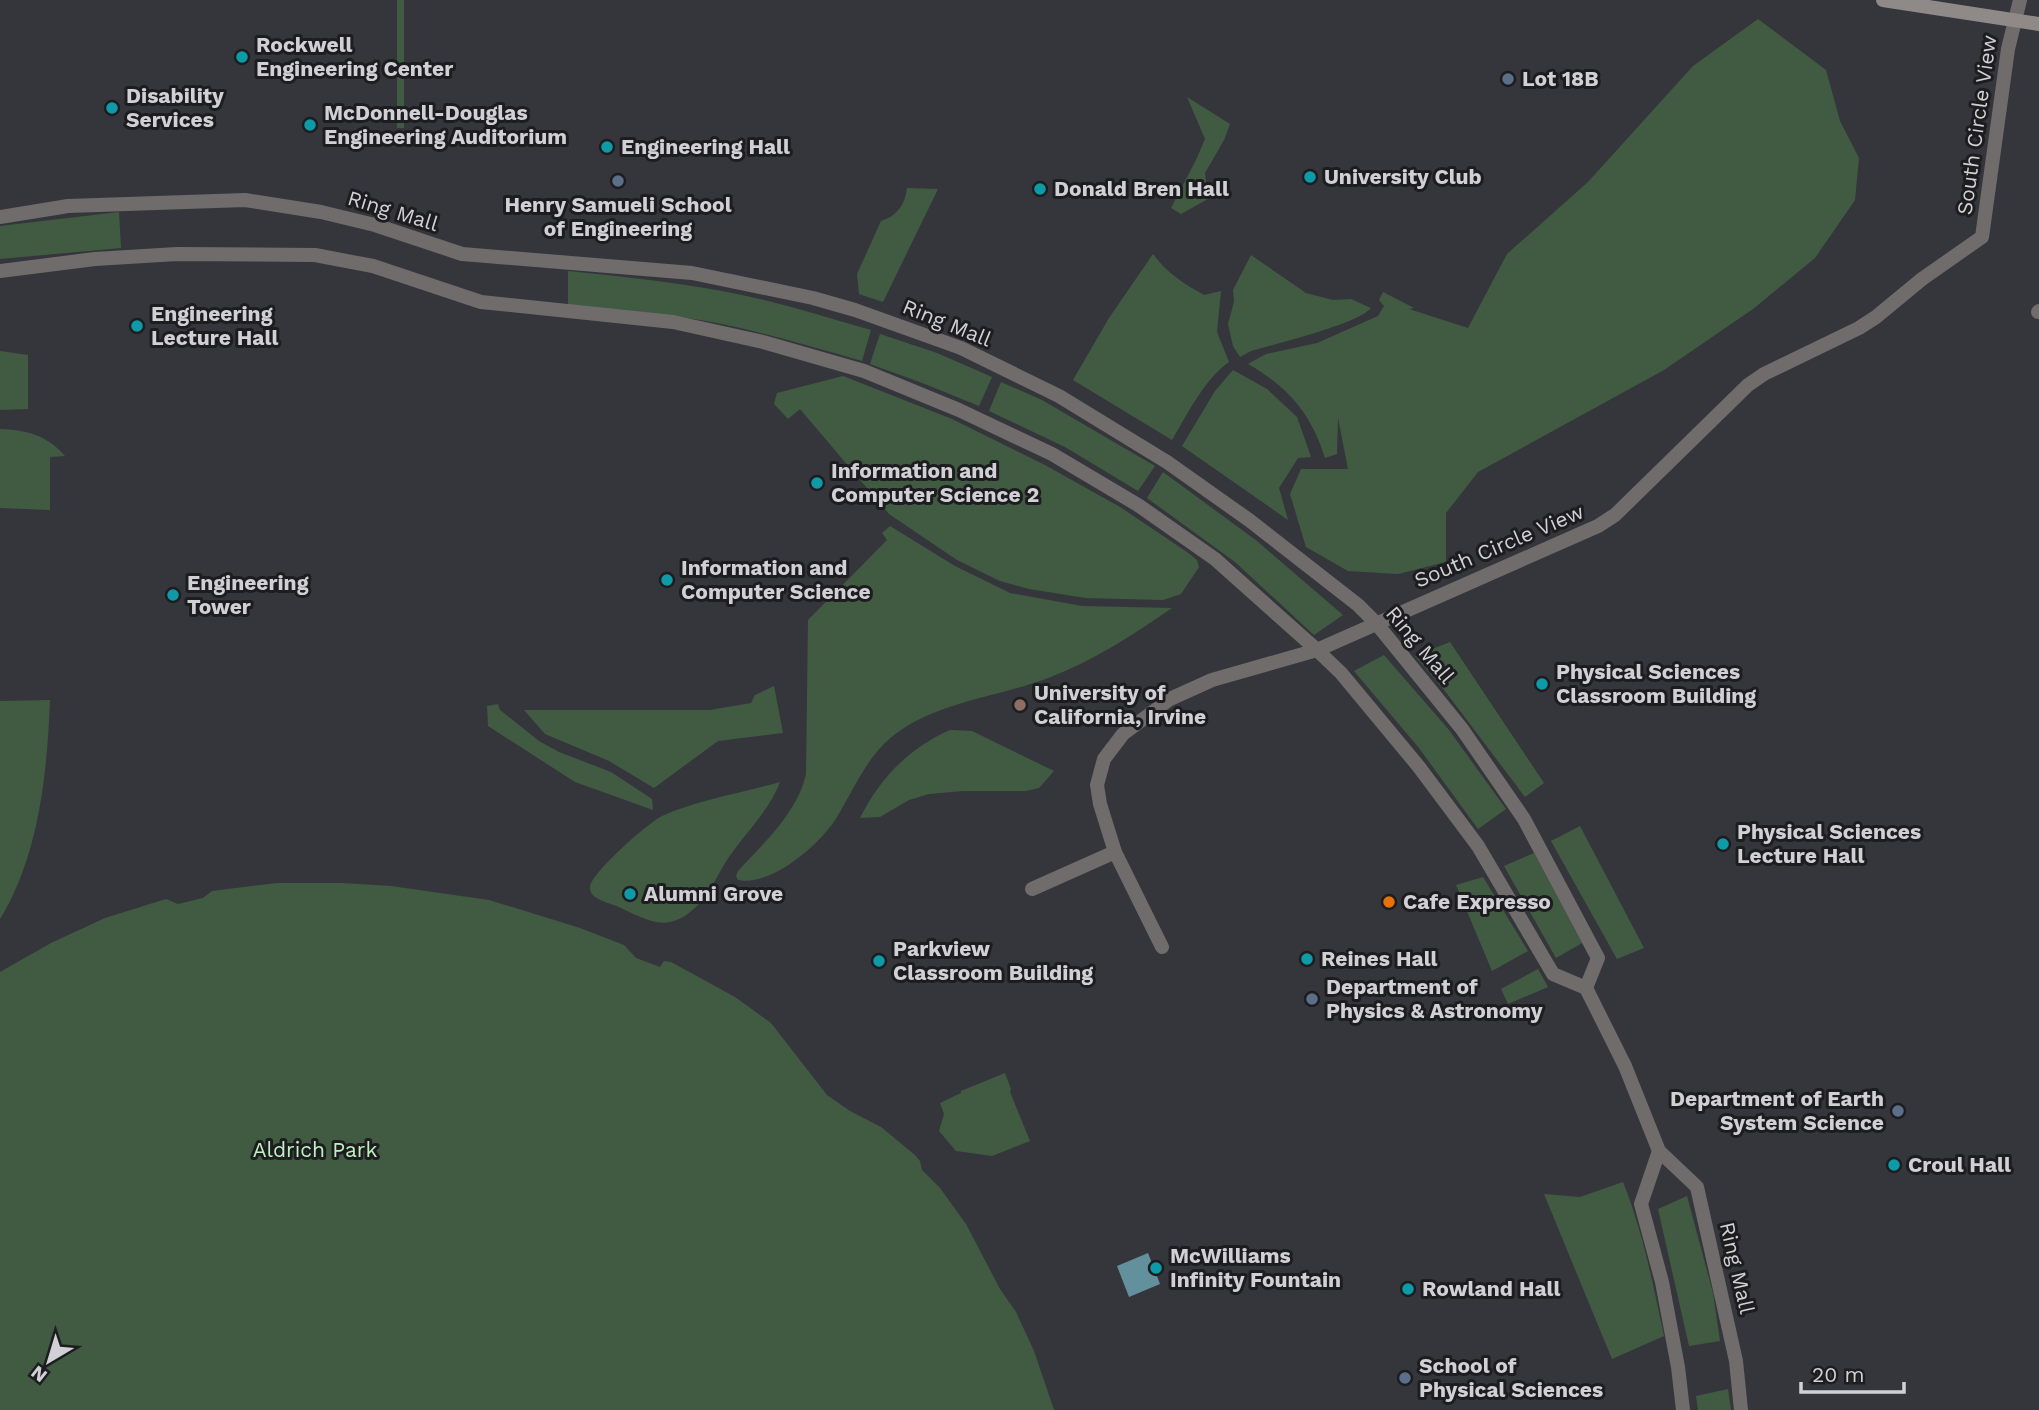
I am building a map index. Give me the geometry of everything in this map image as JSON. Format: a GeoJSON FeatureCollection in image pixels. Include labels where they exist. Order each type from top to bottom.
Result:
{"type":"FeatureCollection","features":[{"type":"Feature","properties":{"kind":"main road"},"geometry":{"type":"LineString","coordinates":[[1882,0],[2039,24]]}},
{"type":"Feature","properties":{"kind":"street","name":"South Circle View"},"geometry":{"type":"LineString","coordinates":[[1162,947],[1115,852],[1100,804],[1097,785],[1104,760],[1123,734],[1170,699],[1212,680],[1317,650],[1598,526],[1615,515],[1748,385],[1764,374],[1859,328],[1982,236],[2008,49],[2020,0]]}},
{"type":"Feature","properties":{"kind":"street","name":"Ring Mall"},"geometry":{"type":"LineString","coordinates":[[0,217],[68,206],[245,200],[335,215],[375,225],[462,254],[692,273],[813,298],[961,348],[1070,402],[1167,462],[1249,520],[1376,623],[1462,729],[1524,819],[1598,958],[1586,988],[1625,1066],[1660,1152],[1697,1187],[1735,1361],[1741,1410]]}},
{"type":"Feature","properties":{"kind":"street"},"geometry":{"type":"LineString","coordinates":[[0,271],[95,259],[177,254],[315,255],[373,265],[481,302],[673,323],[773,345],[864,371],[960,410],[1052,454],[1138,505],[1214,559],[1317,650],[1341,673],[1419,767],[1470,836],[1553,974],[1586,988]]}},
{"type":"Feature","properties":{"kind":"street"},"geometry":{"type":"LineString","coordinates":[[1032,890],[1115,852]]}},
{"type":"Feature","properties":{"kind":"street"},"geometry":{"type":"LineString","coordinates":[[1660,1152],[1641,1204],[1662,1282],[1684,1410]]}},
{"type":"Feature","properties":{"kind":"green space"},"geometry":{"type":"Polygon","coordinates":[[[397,0],[404,0],[404,128],[397,128],[397,0]]]}},
{"type":"Feature","properties":{"kind":"green space"},"geometry":{"type":"Polygon","coordinates":[[[1758,19],[1826,70],[1840,121],[1859,158],[1855,200],[1815,258],[1753,309],[1664,370],[1478,472],[1446,513],[1446,562],[1398,574],[1348,571],[1306,547],[1290,494],[1301,469],[1348,469],[1338,418],[1337,454],[1325,458],[1313,428],[1296,403],[1275,382],[1248,364],[1266,354],[1317,343],[1378,316],[1384,306],[1379,300],[1383,292],[1414,308],[1409,309],[1468,328],[1507,254],[1588,182],[1693,66],[1758,19]]]}},
{"type":"Feature","properties":{"kind":"green space"},"geometry":{"type":"Polygon","coordinates":[[[1187,97],[1230,124],[1205,173],[1208,199],[1181,214],[1171,208],[1205,139],[1187,97]]]}},
{"type":"Feature","properties":{"kind":"green space"},"geometry":{"type":"Polygon","coordinates":[[[907,188],[938,189],[883,302],[859,294],[857,274],[881,221],[899,209],[907,188]]]}},
{"type":"Feature","properties":{"kind":"green space"},"geometry":{"type":"Polygon","coordinates":[[[119,212],[121,248],[0,259],[0,226],[119,212]]]}},
{"type":"Feature","properties":{"kind":"green space"},"geometry":{"type":"Polygon","coordinates":[[[1153,254],[1176,278],[1204,295],[1221,291],[1217,332],[1229,362],[1204,387],[1172,440],[1073,380],[1109,318],[1153,254]]]}},
{"type":"Feature","properties":{"kind":"green space"},"geometry":{"type":"Polygon","coordinates":[[[1251,255],[1306,293],[1333,300],[1351,299],[1371,308],[1334,327],[1251,351],[1240,357],[1233,346],[1228,324],[1234,302],[1233,290],[1251,255]]]}},
{"type":"Feature","properties":{"kind":"green space"},"geometry":{"type":"Polygon","coordinates":[[[568,271],[722,291],[871,330],[862,361],[717,323],[568,305],[568,271]]]}},
{"type":"Feature","properties":{"kind":"green space"},"geometry":{"type":"Polygon","coordinates":[[[880,334],[937,353],[992,377],[979,406],[870,364],[880,334]]]}},
{"type":"Feature","properties":{"kind":"green space"},"geometry":{"type":"Polygon","coordinates":[[[0,351],[28,355],[28,409],[0,410],[0,351]]]}},
{"type":"Feature","properties":{"kind":"green space"},"geometry":{"type":"Polygon","coordinates":[[[1233,370],[1267,389],[1297,417],[1311,457],[1298,458],[1279,488],[1288,520],[1182,446],[1215,391],[1233,370]]]}},
{"type":"Feature","properties":{"kind":"green space"},"geometry":{"type":"Polygon","coordinates":[[[843,376],[952,419],[1045,465],[1120,507],[1187,552],[1197,560],[1199,567],[1181,594],[1163,600],[1086,598],[1029,589],[1000,581],[957,560],[889,514],[800,409],[788,419],[774,404],[777,393],[843,376]]]}},
{"type":"Feature","properties":{"kind":"green space"},"geometry":{"type":"Polygon","coordinates":[[[1001,382],[1042,400],[1155,466],[1138,491],[1065,447],[989,411],[1001,382]]]}},
{"type":"Feature","properties":{"kind":"green space"},"geometry":{"type":"Polygon","coordinates":[[[0,429],[36,435],[51,443],[65,456],[50,457],[50,510],[0,508],[0,429]]]}},
{"type":"Feature","properties":{"kind":"green space"},"geometry":{"type":"Polygon","coordinates":[[[1163,472],[1257,541],[1343,615],[1314,635],[1235,562],[1147,498],[1163,472]]]}},
{"type":"Feature","properties":{"kind":"green space"},"geometry":{"type":"Polygon","coordinates":[[[890,526],[955,566],[1010,593],[1082,606],[1172,608],[1081,664],[1028,685],[949,707],[911,724],[884,743],[862,773],[830,828],[807,851],[765,877],[738,880],[738,871],[788,814],[806,774],[808,620],[887,540],[882,533],[890,526]]]}},
{"type":"Feature","properties":{"kind":"green space"},"geometry":{"type":"Polygon","coordinates":[[[1450,642],[1544,783],[1525,797],[1445,691],[1415,656],[1450,642]]]}},
{"type":"Feature","properties":{"kind":"green space"},"geometry":{"type":"Polygon","coordinates":[[[1384,655],[1449,730],[1506,809],[1478,829],[1419,748],[1354,671],[1384,655]]]}},
{"type":"Feature","properties":{"kind":"green space"},"geometry":{"type":"Polygon","coordinates":[[[774,686],[783,733],[718,741],[654,788],[609,761],[545,734],[524,710],[710,710],[751,703],[755,695],[774,686]]]}},
{"type":"Feature","properties":{"kind":"green space"},"geometry":{"type":"Polygon","coordinates":[[[50,700],[43,785],[32,841],[24,868],[0,919],[0,701],[50,700]]]}},
{"type":"Feature","properties":{"kind":"green space"},"geometry":{"type":"Polygon","coordinates":[[[498,704],[500,710],[539,741],[559,752],[611,772],[652,799],[653,810],[575,782],[488,726],[487,706],[498,704]]]}},
{"type":"Feature","properties":{"kind":"green space"},"geometry":{"type":"Polygon","coordinates":[[[950,730],[972,731],[1054,771],[1039,788],[1026,791],[929,794],[909,800],[880,817],[860,818],[886,777],[897,766],[921,746],[950,730]]]}},
{"type":"Feature","properties":{"kind":"green space"},"geometry":{"type":"Polygon","coordinates":[[[780,782],[770,802],[729,857],[708,893],[684,916],[675,921],[656,922],[603,901],[590,891],[593,880],[610,860],[655,820],[705,801],[780,782]]]}},
{"type":"Feature","properties":{"kind":"green space"},"geometry":{"type":"Polygon","coordinates":[[[1580,826],[1644,948],[1617,959],[1551,841],[1580,826]]]}},
{"type":"Feature","properties":{"kind":"green space"},"geometry":{"type":"Polygon","coordinates":[[[1534,853],[1582,943],[1556,958],[1504,866],[1534,853]]]}},
{"type":"Feature","properties":{"kind":"green space"},"geometry":{"type":"Polygon","coordinates":[[[1483,877],[1528,951],[1492,971],[1456,885],[1483,877]]]}},
{"type":"Feature","properties":{"kind":"green space","name":"Aldrich Park"},"geometry":{"type":"Polygon","coordinates":[[[277,883],[391,886],[489,900],[580,928],[624,945],[636,958],[660,967],[664,961],[671,962],[735,997],[771,1023],[827,1095],[881,1127],[920,1161],[922,1170],[940,1188],[966,1224],[1000,1289],[1016,1312],[1034,1351],[1054,1410],[0,1410],[0,972],[51,943],[105,918],[166,899],[178,904],[203,898],[212,891],[277,883]]]}},
{"type":"Feature","properties":{"kind":"green space"},"geometry":{"type":"Polygon","coordinates":[[[1538,969],[1548,987],[1508,1004],[1501,989],[1538,969]]]}},
{"type":"Feature","properties":{"kind":"green space"},"geometry":{"type":"Polygon","coordinates":[[[1005,1073],[1030,1141],[992,1156],[956,1151],[939,1131],[944,1114],[940,1103],[1005,1073]]]}},
{"type":"Feature","properties":{"kind":"green space"},"geometry":{"type":"Polygon","coordinates":[[[1623,1182],[1642,1239],[1664,1336],[1612,1359],[1544,1194],[1580,1197],[1623,1182]]]}},
{"type":"Feature","properties":{"kind":"green space"},"geometry":{"type":"Polygon","coordinates":[[[1687,1196],[1713,1293],[1720,1341],[1689,1346],[1658,1209],[1687,1196]]]}},
{"type":"Feature","properties":{"kind":"green space"},"geometry":{"type":"Polygon","coordinates":[[[1728,1389],[1731,1410],[1698,1410],[1696,1396],[1728,1389]]]}},
{"type":"Feature","properties":{"kind":"water"},"geometry":{"type":"Polygon","coordinates":[[[1148,1253],[1160,1284],[1129,1297],[1117,1266],[1148,1253]]]}},
{"type":"Feature","properties":{"kind":"place","name":"Rockwell Engineering Center"},"geometry":{"type":"Point","coordinates":[242,57]}},
{"type":"Feature","properties":{"kind":"place","name":"Lot 18B"},"geometry":{"type":"Point","coordinates":[1508,79]}},
{"type":"Feature","properties":{"kind":"place","name":"Disability Services"},"geometry":{"type":"Point","coordinates":[112,108]}},
{"type":"Feature","properties":{"kind":"place","name":"McDonnell-Douglas Engineering Auditorium"},"geometry":{"type":"Point","coordinates":[310,125]}},
{"type":"Feature","properties":{"kind":"place","name":"Engineering Hall"},"geometry":{"type":"Point","coordinates":[607,147]}},
{"type":"Feature","properties":{"kind":"place","name":"University Club"},"geometry":{"type":"Point","coordinates":[1310,177]}},
{"type":"Feature","properties":{"kind":"place","name":"Henry Samueli School of Engineering"},"geometry":{"type":"Point","coordinates":[618,181]}},
{"type":"Feature","properties":{"kind":"place","name":"Donald Bren Hall"},"geometry":{"type":"Point","coordinates":[1040,189]}},
{"type":"Feature","properties":{"kind":"place","name":"Engineering Lecture Hall"},"geometry":{"type":"Point","coordinates":[137,326]}},
{"type":"Feature","properties":{"kind":"place","name":"Information and Computer Science 2"},"geometry":{"type":"Point","coordinates":[817,483]}},
{"type":"Feature","properties":{"kind":"place","name":"Information and Computer Science"},"geometry":{"type":"Point","coordinates":[667,580]}},
{"type":"Feature","properties":{"kind":"place","name":"Engineering Tower"},"geometry":{"type":"Point","coordinates":[173,595]}},
{"type":"Feature","properties":{"kind":"place","name":"Physical Sciences Classroom Building"},"geometry":{"type":"Point","coordinates":[1542,684]}},
{"type":"Feature","properties":{"kind":"place","name":"University of California, Irvine"},"geometry":{"type":"Point","coordinates":[1020,705]}},
{"type":"Feature","properties":{"kind":"place","name":"Physical Sciences Lecture Hall"},"geometry":{"type":"Point","coordinates":[1723,844]}},
{"type":"Feature","properties":{"kind":"place","name":"Alumni Grove"},"geometry":{"type":"Point","coordinates":[630,894]}},
{"type":"Feature","properties":{"kind":"place","name":"Cafe Expresso"},"geometry":{"type":"Point","coordinates":[1389,902]}},
{"type":"Feature","properties":{"kind":"place","name":"Reines Hall"},"geometry":{"type":"Point","coordinates":[1307,959]}},
{"type":"Feature","properties":{"kind":"place","name":"Parkview Classroom Building"},"geometry":{"type":"Point","coordinates":[879,961]}},
{"type":"Feature","properties":{"kind":"place","name":"Department of Physics & Astronomy"},"geometry":{"type":"Point","coordinates":[1312,999]}},
{"type":"Feature","properties":{"kind":"place","name":"Department of Earth System Science"},"geometry":{"type":"Point","coordinates":[1898,1111]}},
{"type":"Feature","properties":{"kind":"place","name":"Croul Hall"},"geometry":{"type":"Point","coordinates":[1894,1165]}},
{"type":"Feature","properties":{"kind":"place","name":"McWilliams Infinity Fountain"},"geometry":{"type":"Point","coordinates":[1156,1268]}},
{"type":"Feature","properties":{"kind":"place","name":"Rowland Hall"},"geometry":{"type":"Point","coordinates":[1408,1289]}},
{"type":"Feature","properties":{"kind":"place","name":"School of Physical Sciences"},"geometry":{"type":"Point","coordinates":[1405,1378]}}]}
